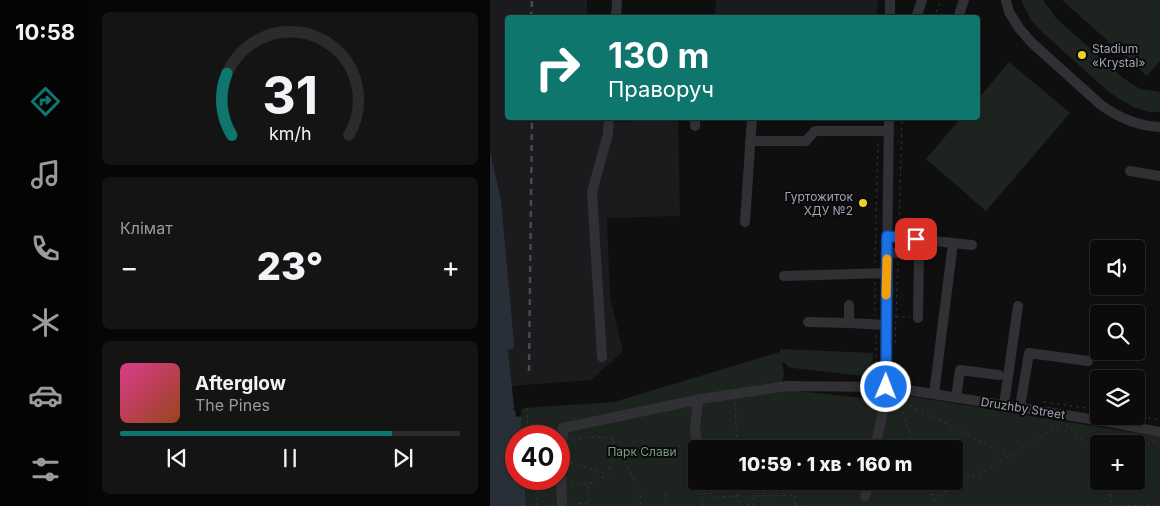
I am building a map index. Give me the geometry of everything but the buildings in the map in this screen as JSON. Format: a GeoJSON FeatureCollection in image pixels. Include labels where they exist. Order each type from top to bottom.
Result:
{"type":"FeatureCollection","features":[{"type":"Feature","properties":{"kind":"street"},"geometry":{"type":"LineString","coordinates":[[616,15],[617,0]]}},
{"type":"Feature","properties":{"kind":"street"},"geometry":{"type":"LineString","coordinates":[[890,0],[890,15]]}},
{"type":"Feature","properties":{"kind":"street"},"geometry":{"type":"LineString","coordinates":[[917,15],[922,0]]}},
{"type":"Feature","properties":{"kind":"street"},"geometry":{"type":"LineString","coordinates":[[959,15],[964,0]]}},
{"type":"Feature","properties":{"kind":"street"},"geometry":{"type":"LineString","coordinates":[[1006,0],[1009,12],[1031,42],[1101,105],[1111,113],[1128,121],[1160,127]]}},
{"type":"Feature","properties":{"kind":"street"},"geometry":{"type":"LineString","coordinates":[[602,357],[592,192],[608,134],[609,120]]}},
{"type":"Feature","properties":{"kind":"street"},"geometry":{"type":"LineString","coordinates":[[745,222],[752,120]]}},
{"type":"Feature","properties":{"kind":"street"},"geometry":{"type":"LineString","coordinates":[[877,440],[886,387],[881,325],[887,273],[885,131],[888,120]]}},
{"type":"Feature","properties":{"kind":"street"},"geometry":{"type":"LineString","coordinates":[[750,141],[806,141],[815,131],[885,131]]}},
{"type":"Feature","properties":{"kind":"street"},"geometry":{"type":"LineString","coordinates":[[1130,171],[1160,176]]}},
{"type":"Feature","properties":{"kind":"street"},"geometry":{"type":"LineString","coordinates":[[887,236],[972,245]]}},
{"type":"Feature","properties":{"kind":"street"},"geometry":{"type":"LineString","coordinates":[[934,394],[953,243]]}},
{"type":"Feature","properties":{"kind":"street"},"geometry":{"type":"LineString","coordinates":[[887,252],[919,253],[918,318]]}},
{"type":"Feature","properties":{"kind":"street"},"geometry":{"type":"LineString","coordinates":[[784,276],[887,273]]}},
{"type":"Feature","properties":{"kind":"street"},"geometry":{"type":"LineString","coordinates":[[849,305],[849,323]]}},
{"type":"Feature","properties":{"kind":"street"},"geometry":{"type":"LineString","coordinates":[[1004,405],[1018,306]]}},
{"type":"Feature","properties":{"kind":"street"},"geometry":{"type":"LineString","coordinates":[[808,322],[881,325]]}},
{"type":"Feature","properties":{"kind":"street"},"geometry":{"type":"LineString","coordinates":[[1020,408],[1029,353],[1088,360]]}},
{"type":"Feature","properties":{"kind":"street"},"geometry":{"type":"LineString","coordinates":[[956,398],[960,370],[999,375]]}},
{"type":"Feature","properties":{"kind":"street","name":"Druzhby Street"},"geometry":{"type":"LineString","coordinates":[[562,506],[561,468],[564,428],[698,400],[787,386],[886,387],[1020,408],[1090,417]]}},
{"type":"Feature","properties":{"kind":"street"},"geometry":{"type":"LineString","coordinates":[[697,440],[698,400]]}},
{"type":"Feature","properties":{"kind":"street","name":"Druzhby Street"},"geometry":{"type":"LineString","coordinates":[[1128,425],[1159,435]]}},
{"type":"Feature","properties":{"kind":"street"},"geometry":{"type":"LineString","coordinates":[[866,496],[867,490]]}},
{"type":"Feature","properties":{"kind":"path"},"geometry":{"type":"LineString","coordinates":[[935,15],[941,0]]}},
{"type":"Feature","properties":{"kind":"path"},"geometry":{"type":"LineString","coordinates":[[876,367],[881,325],[875,274],[878,135],[885,131]]}},
{"type":"Feature","properties":{"kind":"path"},"geometry":{"type":"LineString","coordinates":[[896,317],[918,318]]}},
{"type":"Feature","properties":{"kind":"path"},"geometry":{"type":"LineString","coordinates":[[734,394],[737,440]]}},
{"type":"Feature","properties":{"kind":"path"},"geometry":{"type":"LineString","coordinates":[[913,440],[898,399],[1009,456]]}},
{"type":"Feature","properties":{"kind":"path"},"geometry":{"type":"LineString","coordinates":[[527,408],[528,425]]}},
{"type":"Feature","properties":{"kind":"path"},"geometry":{"type":"LineString","coordinates":[[1145,418],[1160,420]]}},
{"type":"Feature","properties":{"kind":"path"},"geometry":{"type":"LineString","coordinates":[[934,501],[952,486],[976,476],[1063,422],[1090,448]]}},
{"type":"Feature","properties":{"kind":"path"},"geometry":{"type":"LineString","coordinates":[[1145,445],[1159,435]]}},
{"type":"Feature","properties":{"kind":"path"},"geometry":{"type":"LineString","coordinates":[[574,439],[589,437],[614,438],[608,475]]}},
{"type":"Feature","properties":{"kind":"path"},"geometry":{"type":"LineString","coordinates":[[613,453],[624,460],[640,490],[641,506]]}},
{"type":"Feature","properties":{"kind":"path"},"geometry":{"type":"LineString","coordinates":[[570,462],[608,475]]}},
{"type":"Feature","properties":{"kind":"path"},"geometry":{"type":"LineString","coordinates":[[588,484],[608,475]]}},
{"type":"Feature","properties":{"kind":"path"},"geometry":{"type":"LineString","coordinates":[[963,475],[976,476]]}},
{"type":"Feature","properties":{"kind":"path"},"geometry":{"type":"LineString","coordinates":[[739,490],[740,506],[754,505],[754,496],[775,495],[795,495],[795,506],[806,506]]}},
{"type":"Feature","properties":{"kind":"path"},"geometry":{"type":"LineString","coordinates":[[775,490],[775,495]]}},
{"type":"Feature","properties":{"kind":"path"},"geometry":{"type":"LineString","coordinates":[[930,490],[934,506]]}},
{"type":"Feature","properties":{"kind":"path"},"geometry":{"type":"LineString","coordinates":[[1111,490],[1112,506],[1160,505]]}},
{"type":"Feature","properties":{"kind":"path"},"geometry":{"type":"LineString","coordinates":[[665,494],[666,506]]}},
{"type":"Feature","properties":{"kind":"path"},"geometry":{"type":"LineString","coordinates":[[703,506],[702,494],[715,494]]}},
{"type":"Feature","properties":{"kind":"path"},"geometry":{"type":"LineString","coordinates":[[716,497],[739,496]]}},
{"type":"Feature","properties":{"kind":"shaded area"},"geometry":{"type":"Polygon","coordinates":[[[490,0],[587,0],[587,15],[505,15],[505,120],[602,120],[603,123],[678,120],[680,216],[607,218],[610,296],[623,351],[591,380],[511,386],[508,350],[514,348],[514,342],[501,200],[490,150],[490,0]]]}},
{"type":"Feature","properties":{"kind":"shaded area"},"geometry":{"type":"Polygon","coordinates":[[[716,0],[878,0],[877,15],[715,15],[716,0]]]}},
{"type":"Feature","properties":{"kind":"shaded area"},"geometry":{"type":"Polygon","coordinates":[[[490,150],[501,200],[514,342],[514,348],[508,350],[513,410],[515,410],[516,417],[521,416],[521,425],[505,425],[505,490],[525,490],[526,506],[490,506],[490,150]]]}},
{"type":"Feature","properties":{"kind":"green space","name":"Stadium «Krystal»"},"geometry":{"type":"Polygon","coordinates":[[[1021,0],[1043,0],[1056,18],[1123,78],[1140,89],[1160,92],[1160,112],[1149,112],[1133,107],[1110,93],[1042,32],[1031,20],[1021,0]]]}},
{"type":"Feature","properties":{"kind":"green space"},"geometry":{"type":"Polygon","coordinates":[[[1062,0],[1160,0],[1160,61],[1147,76],[1062,0]]]}},
{"type":"Feature","properties":{"kind":"green space"},"geometry":{"type":"Polygon","coordinates":[[[1009,62],[1070,113],[986,211],[926,159],[959,120],[980,120],[980,97],[1009,62]]]}},
{"type":"Feature","properties":{"kind":"green space","name":"Парк Слави"},"geometry":{"type":"Polygon","coordinates":[[[780,349],[873,353],[872,377],[793,368],[782,361],[784,375],[780,389],[880,400],[881,402],[904,395],[1160,437],[1160,506],[526,506],[525,490],[570,490],[570,425],[522,425],[521,410],[524,408],[614,402],[780,352],[780,349]]]}},
{"type":"Feature","properties":{"kind":"railway"},"geometry":{"type":"LineString","coordinates":[[531,15],[532,0]]}},
{"type":"Feature","properties":{"kind":"railway"},"geometry":{"type":"LineString","coordinates":[[529,371],[532,120]]}},
{"type":"Feature","properties":{"kind":"slow traffic"},"geometry":{"type":"LineString","coordinates":[[886,295],[887,259]]}},
{"type":"Feature","properties":{"kind":"place","name":"Stadium «Krystal»"},"geometry":{"type":"Point","coordinates":[1082,55]}},
{"type":"Feature","properties":{"kind":"place","name":"Гуртожиток ХДУ №2"},"geometry":{"type":"Point","coordinates":[863,203]}},
{"type":"Feature","properties":{"kind":"route"},"geometry":{"type":"LineString","coordinates":[[886,387],[887,236],[916,239]]}}]}
